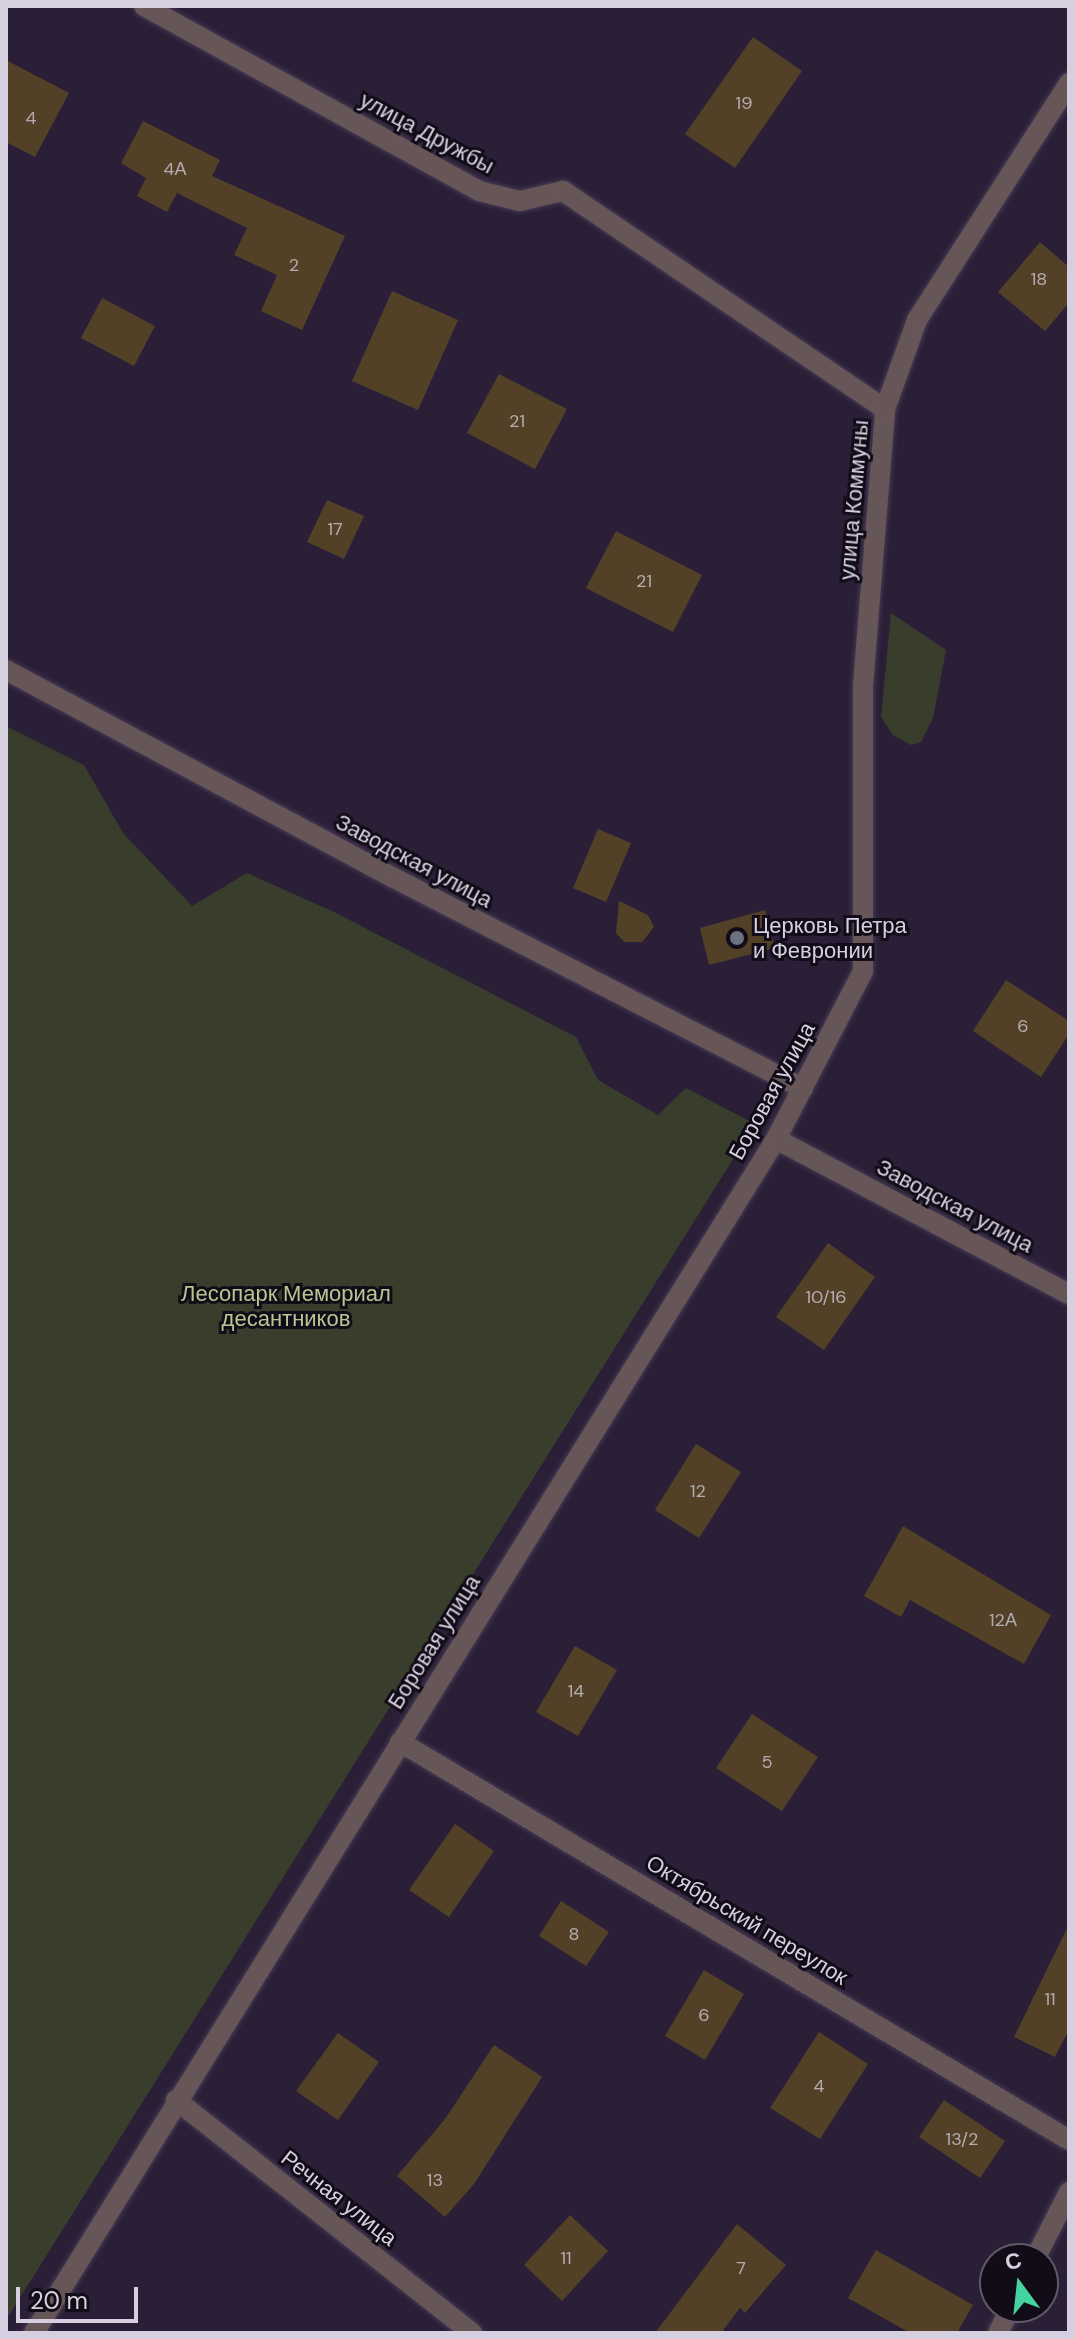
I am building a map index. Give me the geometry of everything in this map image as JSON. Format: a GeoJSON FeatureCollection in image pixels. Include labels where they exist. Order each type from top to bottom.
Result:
{"type":"FeatureCollection","features":[{"type":"Feature","properties":{"kind":"street","name":"улица Дружбы"},"geometry":{"type":"LineString","coordinates":[[144,6],[479,191],[520,201],[563,191],[885,409]]}},
{"type":"Feature","properties":{"kind":"street","name":"улица Коммуны"},"geometry":{"type":"LineString","coordinates":[[863,971],[863,685],[885,409],[917,320],[1069,83]]}},
{"type":"Feature","properties":{"kind":"street","name":"Заводская улица"},"geometry":{"type":"LineString","coordinates":[[6,670],[394,878],[803,1088]]}},
{"type":"Feature","properties":{"kind":"street","name":"Боровая улица"},"geometry":{"type":"LineString","coordinates":[[34,2333],[776,1139],[863,971]]}},
{"type":"Feature","properties":{"kind":"street","name":"Заводская улица"},"geometry":{"type":"LineString","coordinates":[[776,1139],[1069,1294]]}},
{"type":"Feature","properties":{"kind":"street","name":"Октябрьский переулок"},"geometry":{"type":"LineString","coordinates":[[400,1742],[1069,2140]]}},
{"type":"Feature","properties":{"kind":"street","name":"Речная улица"},"geometry":{"type":"LineString","coordinates":[[176,2100],[472,2333]]}},
{"type":"Feature","properties":{"kind":"street"},"geometry":{"type":"LineString","coordinates":[[1043,2243],[1069,2192]]}},
{"type":"Feature","properties":{"kind":"green space"},"geometry":{"type":"Polygon","coordinates":[[[891,613],[946,650],[933,718],[921,742],[911,745],[893,735],[881,717],[891,613]]]}},
{"type":"Feature","properties":{"kind":"green space","name":"Лесопарк Мемориал десантников"},"geometry":{"type":"Polygon","coordinates":[[[6,726],[84,765],[123,833],[192,906],[247,873],[334,912],[576,1037],[598,1080],[658,1115],[686,1088],[755,1124],[6,2320],[6,726]]]}},
{"type":"Feature","properties":{"kind":"building"},"geometry":{"type":"Polygon","coordinates":[[[753,37],[802,71],[735,168],[685,134],[753,37]]]}},
{"type":"Feature","properties":{"kind":"building"},"geometry":{"type":"Polygon","coordinates":[[[6,60],[69,93],[35,157],[6,142],[6,60]]]}},
{"type":"Feature","properties":{"kind":"building"},"geometry":{"type":"Polygon","coordinates":[[[143,121],[220,160],[212,176],[345,236],[302,330],[261,311],[277,275],[234,255],[247,228],[177,193],[167,212],[137,196],[146,178],[121,163],[143,121]]]}},
{"type":"Feature","properties":{"kind":"building"},"geometry":{"type":"Polygon","coordinates":[[[1040,242],[1069,267],[1069,303],[1045,331],[998,292],[1040,242]]]}},
{"type":"Feature","properties":{"kind":"building"},"geometry":{"type":"Polygon","coordinates":[[[392,291],[458,320],[418,410],[352,381],[392,291]]]}},
{"type":"Feature","properties":{"kind":"building"},"geometry":{"type":"Polygon","coordinates":[[[102,298],[155,326],[134,366],[81,338],[102,298]]]}},
{"type":"Feature","properties":{"kind":"building"},"geometry":{"type":"Polygon","coordinates":[[[499,374],[567,409],[535,469],[467,433],[499,374]]]}},
{"type":"Feature","properties":{"kind":"building"},"geometry":{"type":"Polygon","coordinates":[[[327,500],[364,516],[344,559],[307,542],[327,500]]]}},
{"type":"Feature","properties":{"kind":"building"},"geometry":{"type":"Polygon","coordinates":[[[616,531],[702,575],[673,632],[586,588],[616,531]]]}},
{"type":"Feature","properties":{"kind":"building"},"geometry":{"type":"Polygon","coordinates":[[[598,829],[631,843],[606,902],[573,888],[598,829]]]}},
{"type":"Feature","properties":{"kind":"building"},"geometry":{"type":"Polygon","coordinates":[[[619,901],[648,915],[654,927],[642,942],[624,942],[616,933],[619,901]]]}},
{"type":"Feature","properties":{"kind":"building","name":"Церковь Петра и Февронии"},"geometry":{"type":"Polygon","coordinates":[[[765,910],[775,948],[709,965],[700,928],[765,910]]]}},
{"type":"Feature","properties":{"kind":"building"},"geometry":{"type":"Polygon","coordinates":[[[1006,980],[1069,1021],[1069,1034],[1041,1077],[973,1031],[1006,980]]]}},
{"type":"Feature","properties":{"kind":"building"},"geometry":{"type":"Polygon","coordinates":[[[828,1243],[875,1277],[824,1350],[776,1317],[828,1243]]]}},
{"type":"Feature","properties":{"kind":"building"},"geometry":{"type":"Polygon","coordinates":[[[696,1444],[741,1472],[699,1538],[655,1510],[696,1444]]]}},
{"type":"Feature","properties":{"kind":"building"},"geometry":{"type":"Polygon","coordinates":[[[903,1526],[1051,1615],[1024,1664],[910,1600],[901,1617],[864,1596],[903,1526]]]}},
{"type":"Feature","properties":{"kind":"building"},"geometry":{"type":"Polygon","coordinates":[[[575,1646],[617,1670],[578,1736],[536,1712],[575,1646]]]}},
{"type":"Feature","properties":{"kind":"building"},"geometry":{"type":"Polygon","coordinates":[[[752,1714],[818,1757],[782,1811],[716,1768],[752,1714]]]}},
{"type":"Feature","properties":{"kind":"building"},"geometry":{"type":"Polygon","coordinates":[[[455,1824],[494,1851],[449,1917],[409,1890],[455,1824]]]}},
{"type":"Feature","properties":{"kind":"building"},"geometry":{"type":"Polygon","coordinates":[[[561,1901],[609,1932],[586,1966],[539,1936],[561,1901]]]}},
{"type":"Feature","properties":{"kind":"building"},"geometry":{"type":"Polygon","coordinates":[[[1069,1924],[1069,2030],[1055,2057],[1014,2037],[1069,1924]]]}},
{"type":"Feature","properties":{"kind":"building"},"geometry":{"type":"Polygon","coordinates":[[[704,1970],[744,1994],[705,2060],[665,2036],[704,1970]]]}},
{"type":"Feature","properties":{"kind":"building"},"geometry":{"type":"Polygon","coordinates":[[[819,2032],[868,2064],[820,2139],[770,2108],[819,2032]]]}},
{"type":"Feature","properties":{"kind":"building"},"geometry":{"type":"Polygon","coordinates":[[[338,2033],[379,2062],[338,2120],[296,2091],[338,2033]]]}},
{"type":"Feature","properties":{"kind":"building"},"geometry":{"type":"Polygon","coordinates":[[[494,2045],[542,2077],[474,2184],[445,2217],[397,2176],[445,2119],[494,2045]]]}},
{"type":"Feature","properties":{"kind":"building"},"geometry":{"type":"Polygon","coordinates":[[[944,2100],[1005,2141],[980,2178],[919,2137],[944,2100]]]}},
{"type":"Feature","properties":{"kind":"building"},"geometry":{"type":"Polygon","coordinates":[[[570,2215],[608,2251],[562,2301],[524,2265],[570,2215]]]}},
{"type":"Feature","properties":{"kind":"building"},"geometry":{"type":"Polygon","coordinates":[[[737,2224],[786,2265],[745,2313],[740,2308],[721,2333],[655,2333],[737,2224]]]}},
{"type":"Feature","properties":{"kind":"building"},"geometry":{"type":"Polygon","coordinates":[[[876,2250],[973,2305],[957,2333],[910,2333],[848,2298],[876,2250]]]}},
{"type":"Feature","properties":{"kind":"place","name":"Церковь Петра и Февронии"},"geometry":{"type":"Point","coordinates":[737,938]}}]}
